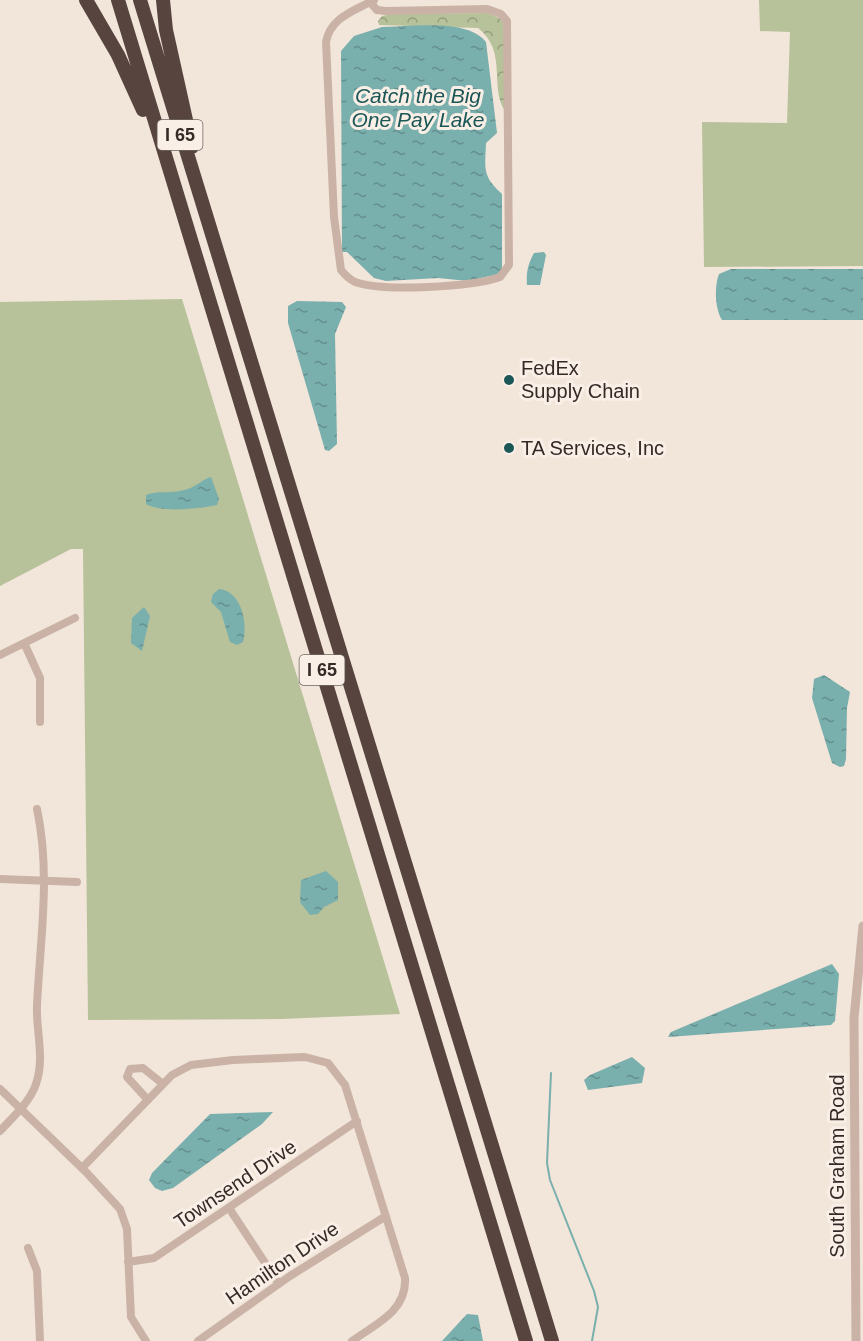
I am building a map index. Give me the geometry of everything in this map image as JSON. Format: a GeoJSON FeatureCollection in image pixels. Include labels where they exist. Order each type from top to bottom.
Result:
{"type":"FeatureCollection","features":[{"type":"Feature","properties":{"kind":"highway"},"geometry":{"type":"LineString","coordinates":[[86,0],[118,55],[165,159]]}},
{"type":"Feature","properties":{"kind":"highway","name":"I 65"},"geometry":{"type":"LineString","coordinates":[[118,0],[526,1341]]}},
{"type":"Feature","properties":{"kind":"highway","name":"I 65"},"geometry":{"type":"LineString","coordinates":[[140,0],[552,1341]]}},
{"type":"Feature","properties":{"kind":"highway"},"geometry":{"type":"LineString","coordinates":[[163,0],[173,67],[221,269]]}},
{"type":"Feature","properties":{"kind":"street"},"geometry":{"type":"LineString","coordinates":[[372,1],[377,10],[386,11],[487,9],[501,14],[507,21],[508,265],[500,277],[471,284],[370,285],[354,281],[341,270],[334,217],[326,42],[332,26],[338,20],[372,1]]}},
{"type":"Feature","properties":{"kind":"street"},"geometry":{"type":"LineString","coordinates":[[0,655],[25,645],[75,618]]}},
{"type":"Feature","properties":{"kind":"street"},"geometry":{"type":"LineString","coordinates":[[25,645],[40,678],[40,722]]}},
{"type":"Feature","properties":{"kind":"street"},"geometry":{"type":"LineString","coordinates":[[0,1131],[29,1099],[39,1072],[37,1009],[44,879],[43,837],[37,809]]}},
{"type":"Feature","properties":{"kind":"street"},"geometry":{"type":"LineString","coordinates":[[0,879],[77,882]]}},
{"type":"Feature","properties":{"kind":"street","name":"South Graham Road"},"geometry":{"type":"LineString","coordinates":[[856,1341],[854,1018],[860,992],[863,926]]}},
{"type":"Feature","properties":{"kind":"street"},"geometry":{"type":"LineString","coordinates":[[82,1168],[172,1075],[191,1065],[233,1060],[305,1057],[328,1064],[345,1085],[405,1278],[403,1297],[391,1314],[352,1341]]}},
{"type":"Feature","properties":{"kind":"street"},"geometry":{"type":"LineString","coordinates":[[148,1100],[127,1077],[130,1069],[143,1068],[163,1084]]}},
{"type":"Feature","properties":{"kind":"street"},"geometry":{"type":"LineString","coordinates":[[0,1089],[82,1168],[120,1209],[127,1229],[131,1317],[146,1341]]}},
{"type":"Feature","properties":{"kind":"street","name":"Townsend Drive"},"geometry":{"type":"LineString","coordinates":[[128,1262],[154,1258],[357,1121]]}},
{"type":"Feature","properties":{"kind":"street"},"geometry":{"type":"LineString","coordinates":[[229,1208],[279,1284]]}},
{"type":"Feature","properties":{"kind":"street","name":"Hamilton Drive"},"geometry":{"type":"LineString","coordinates":[[198,1341],[279,1284],[386,1216]]}},
{"type":"Feature","properties":{"kind":"street"},"geometry":{"type":"LineString","coordinates":[[28,1248],[37,1271],[40,1341]]}},
{"type":"Feature","properties":{"kind":"green space"},"geometry":{"type":"Polygon","coordinates":[[[759,0],[863,0],[863,266],[704,267],[702,122],[787,123],[790,32],[760,31],[759,0]]]}},
{"type":"Feature","properties":{"kind":"green space"},"geometry":{"type":"Polygon","coordinates":[[[487,13],[502,19],[505,23],[505,111],[498,91],[493,47],[478,28],[379,25],[378,21],[382,16],[392,14],[487,13]]]}},
{"type":"Feature","properties":{"kind":"green space"},"geometry":{"type":"Polygon","coordinates":[[[182,299],[400,1014],[281,1019],[88,1020],[83,549],[71,549],[0,586],[0,302],[182,299]]]}},
{"type":"Feature","properties":{"kind":"water","name":"Catch the Big One Pay Lake"},"geometry":{"type":"Polygon","coordinates":[[[423,25],[452,27],[477,34],[486,42],[497,133],[486,143],[485,166],[491,182],[502,194],[502,269],[499,274],[468,281],[438,278],[386,281],[374,278],[347,252],[342,252],[341,51],[354,36],[382,27],[423,25]]]}},
{"type":"Feature","properties":{"kind":"water"},"geometry":{"type":"Polygon","coordinates":[[[544,252],[546,255],[540,285],[527,285],[527,272],[534,253],[544,252]]]}},
{"type":"Feature","properties":{"kind":"water"},"geometry":{"type":"Polygon","coordinates":[[[731,269],[863,269],[863,320],[722,320],[717,304],[717,279],[719,274],[731,269]]]}},
{"type":"Feature","properties":{"kind":"water"},"geometry":{"type":"Polygon","coordinates":[[[297,301],[342,302],[346,307],[335,334],[337,444],[329,451],[325,450],[288,323],[288,306],[297,301]]]}},
{"type":"Feature","properties":{"kind":"water"},"geometry":{"type":"Polygon","coordinates":[[[211,477],[219,499],[217,505],[190,509],[161,509],[146,504],[146,495],[188,489],[211,477]]]}},
{"type":"Feature","properties":{"kind":"water"},"geometry":{"type":"Polygon","coordinates":[[[219,589],[233,596],[242,610],[245,626],[243,642],[237,645],[230,642],[221,612],[211,602],[213,594],[219,589]]]}},
{"type":"Feature","properties":{"kind":"water"},"geometry":{"type":"Polygon","coordinates":[[[144,607],[150,616],[142,651],[131,643],[132,618],[144,607]]]}},
{"type":"Feature","properties":{"kind":"water"},"geometry":{"type":"Polygon","coordinates":[[[824,675],[850,692],[847,708],[846,759],[844,766],[840,767],[832,763],[812,698],[814,679],[824,675]]]}},
{"type":"Feature","properties":{"kind":"water"},"geometry":{"type":"Polygon","coordinates":[[[326,871],[338,882],[338,900],[324,907],[318,914],[310,915],[300,902],[301,880],[326,871]]]}},
{"type":"Feature","properties":{"kind":"water"},"geometry":{"type":"Polygon","coordinates":[[[832,964],[839,974],[835,1021],[831,1025],[668,1037],[671,1032],[832,964]]]}},
{"type":"Feature","properties":{"kind":"water"},"geometry":{"type":"Polygon","coordinates":[[[632,1057],[645,1068],[642,1083],[588,1090],[584,1080],[590,1075],[632,1057]]]}},
{"type":"Feature","properties":{"kind":"water"},"geometry":{"type":"Polygon","coordinates":[[[273,1112],[262,1124],[173,1188],[162,1191],[155,1188],[149,1180],[152,1173],[210,1114],[273,1112]]]}},
{"type":"Feature","properties":{"kind":"water"},"geometry":{"type":"Polygon","coordinates":[[[467,1314],[478,1315],[483,1341],[442,1341],[467,1314]]]}},
{"type":"Feature","properties":{"kind":"waterway"},"geometry":{"type":"LineString","coordinates":[[551,1073],[547,1163],[550,1180],[594,1291],[598,1307],[592,1341]]}},
{"type":"Feature","properties":{"kind":"place","name":"FedEx Supply Chain"},"geometry":{"type":"Point","coordinates":[509,380]}},
{"type":"Feature","properties":{"kind":"place","name":"TA Services, Inc"},"geometry":{"type":"Point","coordinates":[509,448]}}]}
